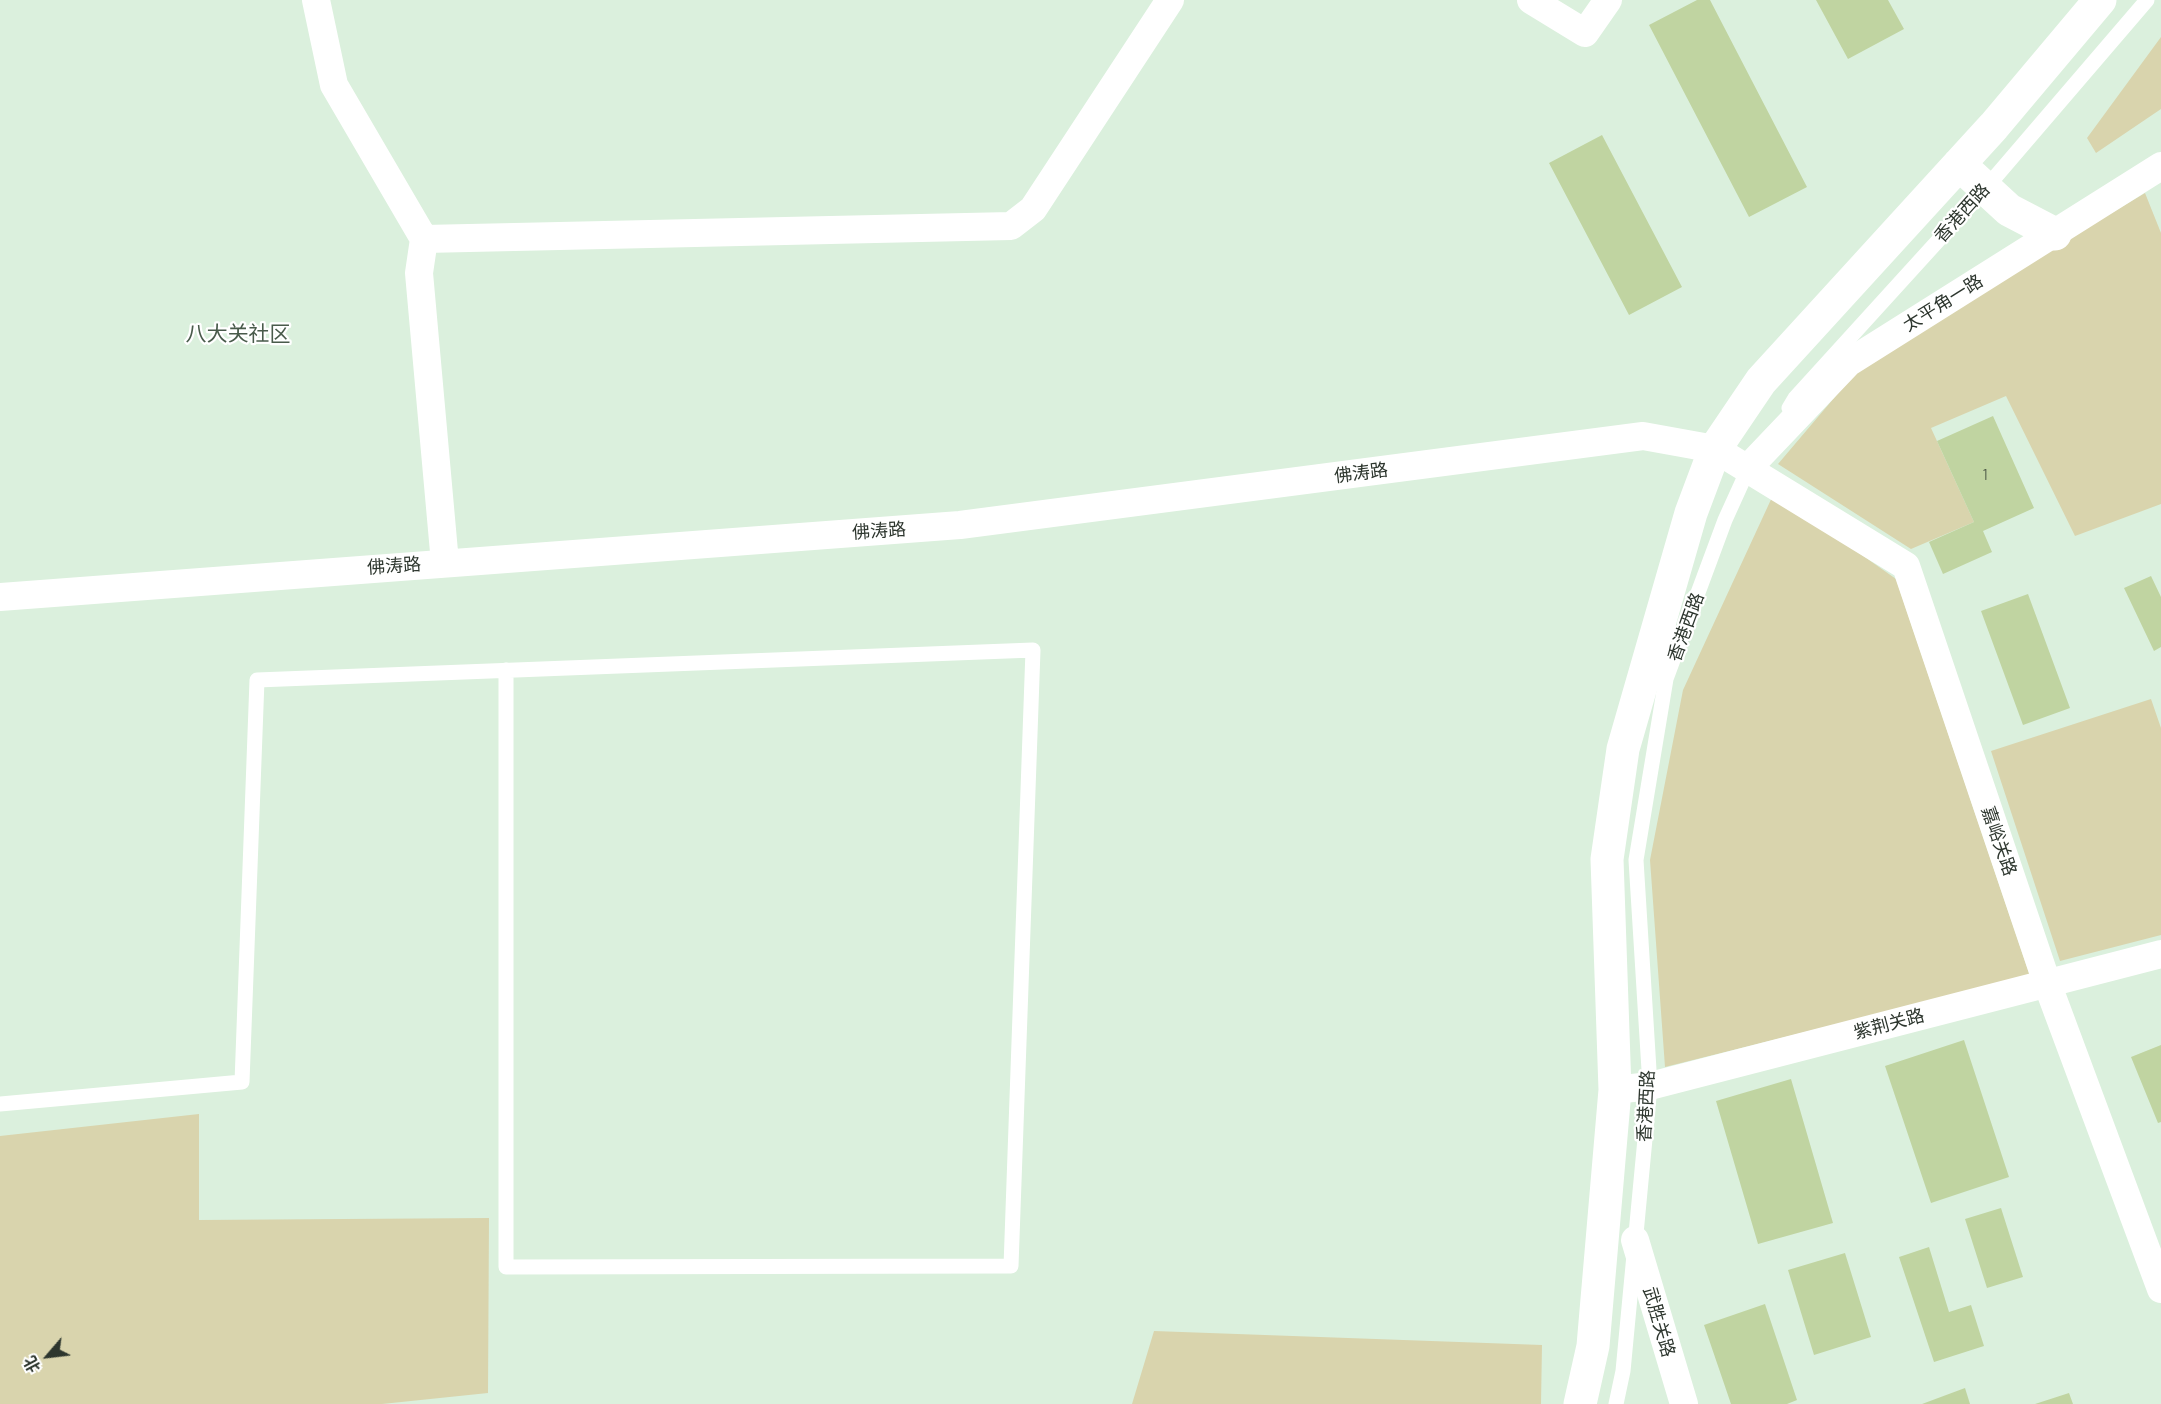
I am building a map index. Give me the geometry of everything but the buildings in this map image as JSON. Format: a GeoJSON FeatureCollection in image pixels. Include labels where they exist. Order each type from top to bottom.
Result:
{"type":"FeatureCollection","features":[{"type":"Feature","properties":{"kind":"main road","name":"香港西路"},"geometry":{"type":"LineString","coordinates":[[1580,1404],[1593,1346],[1615,1090],[1607,859],[1623,749],[1691,513],[1715,449],[1761,381],[1959,164],[2100,0]]}},
{"type":"Feature","properties":{"kind":"main road"},"geometry":{"type":"LineString","coordinates":[[1959,164],[2009,210],[2055,234]]}},
{"type":"Feature","properties":{"kind":"street"},"geometry":{"type":"LineString","coordinates":[[316,0],[334,85],[424,239],[419,273],[445,563]]}},
{"type":"Feature","properties":{"kind":"street"},"geometry":{"type":"LineString","coordinates":[[424,239],[1011,226],[1033,209],[1170,0]]}},
{"type":"Feature","properties":{"kind":"street"},"geometry":{"type":"LineString","coordinates":[[1531,0],[1585,33],[1608,0]]}},
{"type":"Feature","properties":{"kind":"street","name":"太平角一路"},"geometry":{"type":"LineString","coordinates":[[1748,468],[1848,363],[2055,234],[2158,179]]}},
{"type":"Feature","properties":{"kind":"street","name":"佛涛路"},"geometry":{"type":"LineString","coordinates":[[0,597],[960,525],[1643,436],[1715,449],[1748,468]]}},
{"type":"Feature","properties":{"kind":"street","name":"嘉峪关路"},"geometry":{"type":"LineString","coordinates":[[1748,468],[1905,566],[2047,983],[2161,1289]]}},
{"type":"Feature","properties":{"kind":"street","name":"紫荆关路"},"geometry":{"type":"LineString","coordinates":[[1615,1090],[1650,1086],[2161,954]]}},
{"type":"Feature","properties":{"kind":"street","name":"武胜关路"},"geometry":{"type":"LineString","coordinates":[[1635,1240],[1684,1404]]}},
{"type":"Feature","properties":{"kind":"lane","name":"香港西路"},"geometry":{"type":"LineString","coordinates":[[1616,1404],[1623,1371],[1650,1086],[1636,860],[1666,679],[1725,520],[1748,468],[1795,398],[1985,189],[2147,0]]}},
{"type":"Feature","properties":{"kind":"lane"},"geometry":{"type":"LineString","coordinates":[[0,1104],[242,1082],[257,680],[506,670],[1033,650],[1011,1266],[506,1267],[506,670]]}},
{"type":"Feature","properties":{"kind":"shaded area"},"geometry":{"type":"Polygon","coordinates":[[[2161,37],[2161,109],[2096,153],[2087,138],[2161,37]]]}},
{"type":"Feature","properties":{"kind":"shaded area"},"geometry":{"type":"Polygon","coordinates":[[[2145,193],[2161,233],[2161,504],[2075,536],[2006,396],[1931,428],[1974,522],[1911,549],[1778,464],[1868,358],[2145,193]]]}},
{"type":"Feature","properties":{"kind":"shaded area"},"geometry":{"type":"Polygon","coordinates":[[[1774,493],[1896,579],[2030,976],[1665,1067],[1650,860],[1683,690],[1774,493]]]}},
{"type":"Feature","properties":{"kind":"shaded area"},"geometry":{"type":"Polygon","coordinates":[[[2151,699],[2161,728],[2161,935],[2060,961],[1991,751],[2151,699]]]}},
{"type":"Feature","properties":{"kind":"shaded area"},"geometry":{"type":"Polygon","coordinates":[[[199,1114],[199,1220],[489,1218],[488,1393],[382,1404],[0,1404],[0,1136],[199,1114]]]}},
{"type":"Feature","properties":{"kind":"shaded area"},"geometry":{"type":"Polygon","coordinates":[[[1154,1331],[1542,1345],[1541,1404],[1132,1404],[1154,1331]]]}},
{"type":"Feature","properties":{"kind":"district","name":"八大关社区"},"geometry":{"type":"Point","coordinates":[238,334]}}]}
